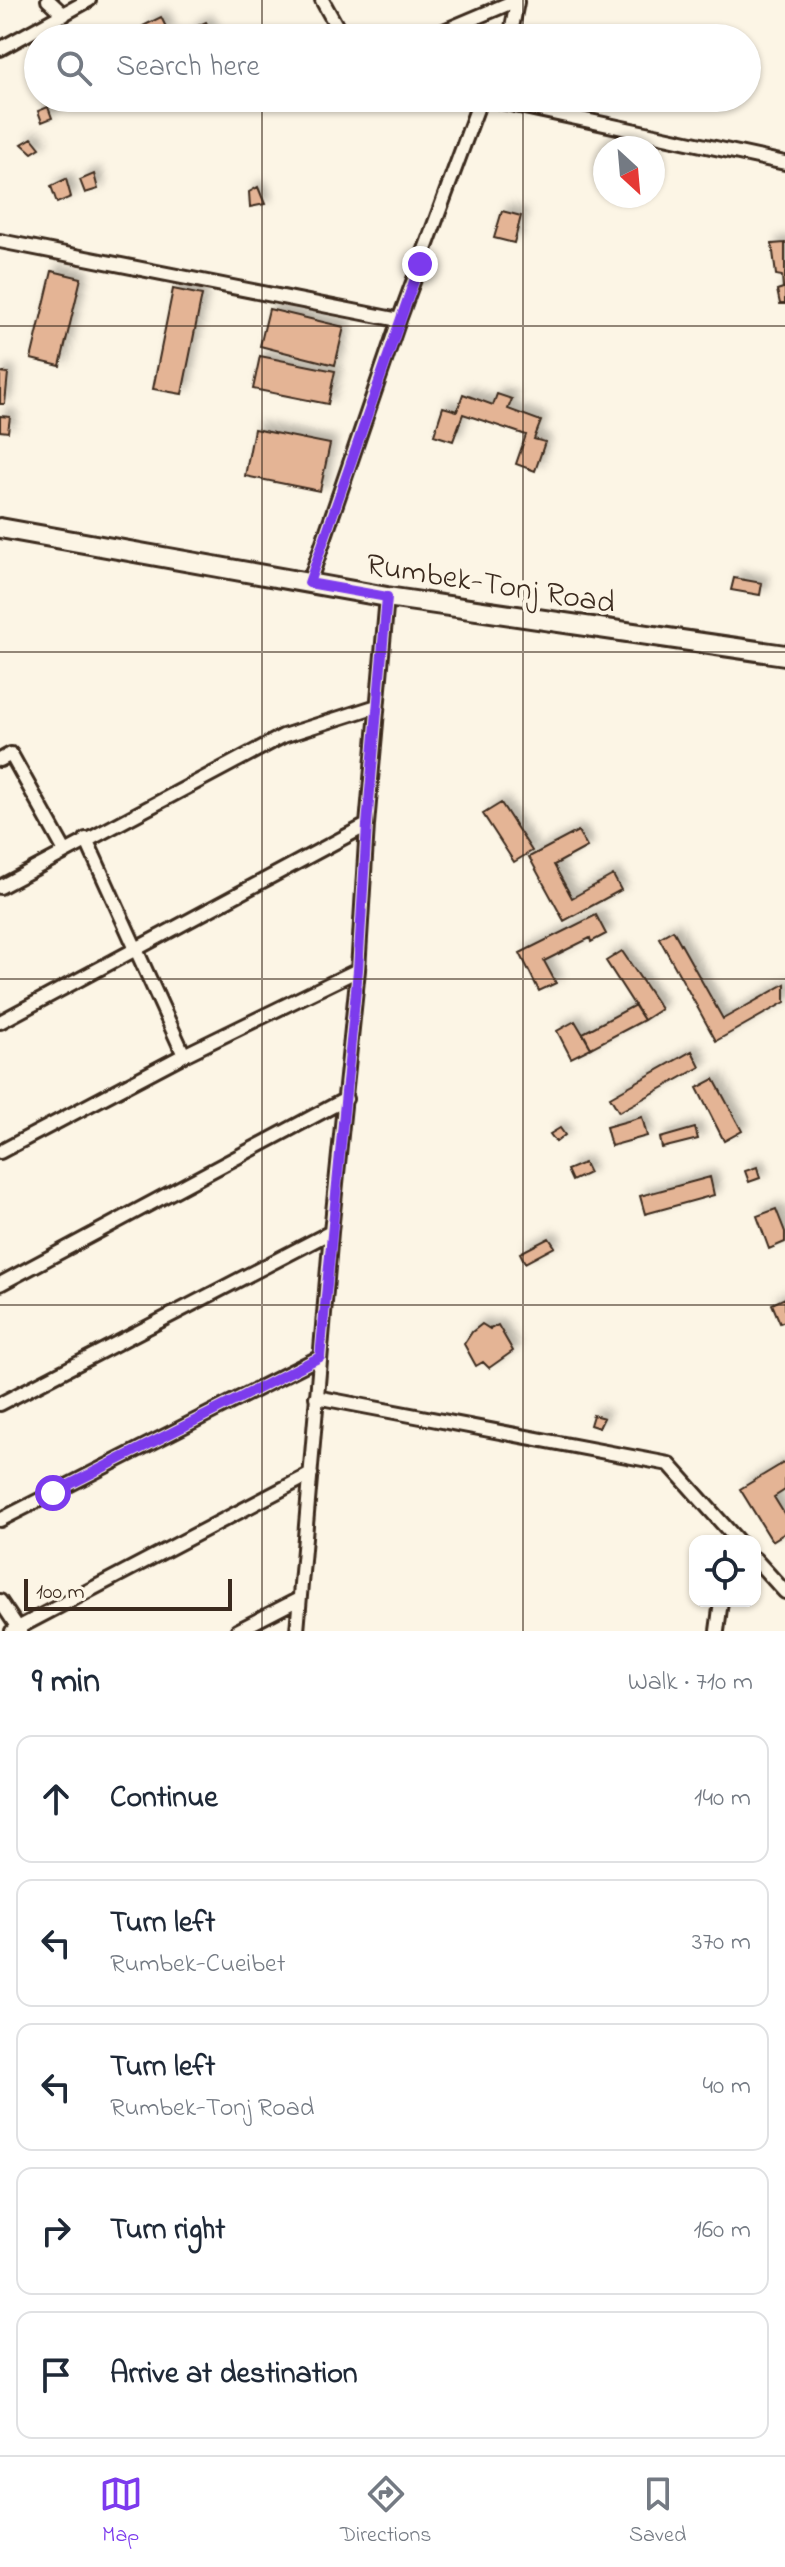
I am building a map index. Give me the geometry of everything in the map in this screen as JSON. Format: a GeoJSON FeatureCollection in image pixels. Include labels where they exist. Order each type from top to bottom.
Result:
{"type":"FeatureCollection","features":[{"type":"Feature","properties":{"kind":"main road","name":"Rumbek-Tonj Road"},"geometry":{"type":"LineString","coordinates":[[0,528],[387,597],[785,655]]}},
{"type":"Feature","properties":{"kind":"street"},"geometry":{"type":"LineString","coordinates":[[48,0],[64,15]]}},
{"type":"Feature","properties":{"kind":"street"},"geometry":{"type":"LineString","coordinates":[[47,24],[89,0]]}},
{"type":"Feature","properties":{"kind":"street"},"geometry":{"type":"LineString","coordinates":[[322,0],[335,24]]}},
{"type":"Feature","properties":{"kind":"street"},"geometry":{"type":"LineString","coordinates":[[461,24],[517,1]]}},
{"type":"Feature","properties":{"kind":"street"},"geometry":{"type":"LineString","coordinates":[[513,24],[517,1]]}},
{"type":"Feature","properties":{"kind":"street"},"geometry":{"type":"LineString","coordinates":[[0,49],[24,36]]}},
{"type":"Feature","properties":{"kind":"street"},"geometry":{"type":"LineString","coordinates":[[309,583],[399,320],[477,112]]}},
{"type":"Feature","properties":{"kind":"street"},"geometry":{"type":"LineString","coordinates":[[553,112],[785,163]]}},
{"type":"Feature","properties":{"kind":"street"},"geometry":{"type":"LineString","coordinates":[[0,241],[399,320]]}},
{"type":"Feature","properties":{"kind":"street"},"geometry":{"type":"LineString","coordinates":[[297,1631],[331,1232],[358,970],[387,597]]}},
{"type":"Feature","properties":{"kind":"street"},"geometry":{"type":"LineString","coordinates":[[0,887],[283,736],[377,706]]}},
{"type":"Feature","properties":{"kind":"street"},"geometry":{"type":"LineString","coordinates":[[0,760],[11,754],[65,851]]}},
{"type":"Feature","properties":{"kind":"street"},"geometry":{"type":"LineString","coordinates":[[0,1022],[367,825]]}},
{"type":"Feature","properties":{"kind":"street"},"geometry":{"type":"LineString","coordinates":[[86,839],[184,1055]]}},
{"type":"Feature","properties":{"kind":"street"},"geometry":{"type":"LineString","coordinates":[[0,1152],[184,1055],[358,970]]}},
{"type":"Feature","properties":{"kind":"street"},"geometry":{"type":"LineString","coordinates":[[0,1284],[346,1099]]}},
{"type":"Feature","properties":{"kind":"street"},"geometry":{"type":"LineString","coordinates":[[0,1404],[331,1232]]}},
{"type":"Feature","properties":{"kind":"street"},"geometry":{"type":"LineString","coordinates":[[0,1520],[320,1357]]}},
{"type":"Feature","properties":{"kind":"street"},"geometry":{"type":"LineString","coordinates":[[316,1397],[669,1464],[729,1535]]}},
{"type":"Feature","properties":{"kind":"street"},"geometry":{"type":"LineString","coordinates":[[0,1601],[16,1630],[311,1474]]}},
{"type":"Feature","properties":{"kind":"street"},"geometry":{"type":"LineString","coordinates":[[761,1566],[785,1592]]}},
{"type":"Feature","properties":{"kind":"street"},"geometry":{"type":"LineString","coordinates":[[237,1631],[299,1599]]}},
{"type":"Feature","properties":{"kind":"street"},"geometry":{"type":"LineString","coordinates":[[717,1631],[720,1607]]}},
{"type":"Feature","properties":{"kind":"building"},"geometry":{"type":"Polygon","coordinates":[[[161,17],[164,24],[147,24],[161,17]]]}},
{"type":"Feature","properties":{"kind":"building"},"geometry":{"type":"Polygon","coordinates":[[[38,112],[50,112],[52,118],[42,122],[38,112]]]}},
{"type":"Feature","properties":{"kind":"building"},"geometry":{"type":"Polygon","coordinates":[[[32,138],[40,148],[32,153],[22,144],[32,138]]]}},
{"type":"Feature","properties":{"kind":"building"},"geometry":{"type":"Polygon","coordinates":[[[94,174],[98,189],[85,193],[80,180],[94,174]]]}},
{"type":"Feature","properties":{"kind":"building"},"geometry":{"type":"Polygon","coordinates":[[[66,179],[71,197],[57,203],[51,186],[66,179]]]}},
{"type":"Feature","properties":{"kind":"building"},"geometry":{"type":"Polygon","coordinates":[[[258,187],[265,204],[250,207],[249,192],[258,187]]]}},
{"type":"Feature","properties":{"kind":"building"},"geometry":{"type":"Polygon","coordinates":[[[502,211],[521,216],[514,243],[494,238],[502,211]]]}},
{"type":"Feature","properties":{"kind":"building"},"geometry":{"type":"Polygon","coordinates":[[[785,243],[785,304],[780,304],[777,290],[783,288],[782,276],[776,275],[772,244],[785,243]]]}},
{"type":"Feature","properties":{"kind":"building"},"geometry":{"type":"Polygon","coordinates":[[[52,271],[81,278],[60,366],[31,359],[52,271]]]}},
{"type":"Feature","properties":{"kind":"building"},"geometry":{"type":"Polygon","coordinates":[[[173,289],[202,295],[182,394],[153,389],[173,289]]]}},
{"type":"Feature","properties":{"kind":"building"},"geometry":{"type":"Polygon","coordinates":[[[269,309],[344,327],[335,365],[260,346],[269,309]]]}},
{"type":"Feature","properties":{"kind":"building"},"geometry":{"type":"Polygon","coordinates":[[[260,356],[335,371],[328,404],[253,389],[260,356]]]}},
{"type":"Feature","properties":{"kind":"building"},"geometry":{"type":"Polygon","coordinates":[[[0,372],[8,373],[5,404],[0,404],[0,372]]]}},
{"type":"Feature","properties":{"kind":"building"},"geometry":{"type":"Polygon","coordinates":[[[463,394],[493,405],[497,394],[512,399],[508,409],[541,421],[534,439],[545,442],[535,471],[516,464],[526,435],[463,414],[453,441],[434,435],[443,407],[457,411],[463,394]]]}},
{"type":"Feature","properties":{"kind":"building"},"geometry":{"type":"Polygon","coordinates":[[[0,416],[10,417],[8,432],[0,431],[0,416]]]}},
{"type":"Feature","properties":{"kind":"building"},"geometry":{"type":"Polygon","coordinates":[[[254,429],[330,444],[320,491],[245,476],[254,429]]]}},
{"type":"Feature","properties":{"kind":"building"},"geometry":{"type":"Polygon","coordinates":[[[734,578],[762,583],[760,595],[731,590],[734,578]]]}},
{"type":"Feature","properties":{"kind":"building"},"geometry":{"type":"Polygon","coordinates":[[[501,803],[532,851],[514,862],[483,814],[501,803]]]}},
{"type":"Feature","properties":{"kind":"building"},"geometry":{"type":"Polygon","coordinates":[[[578,831],[587,847],[554,865],[572,898],[613,875],[621,890],[564,921],[529,857],[578,831]]]}},
{"type":"Feature","properties":{"kind":"building"},"geometry":{"type":"Polygon","coordinates":[[[596,915],[606,934],[591,942],[590,938],[544,961],[556,983],[539,991],[520,953],[596,915]]]}},
{"type":"Feature","properties":{"kind":"building"},"geometry":{"type":"Polygon","coordinates":[[[673,930],[723,1019],[785,984],[785,1002],[716,1041],[659,938],[673,930]]]}},
{"type":"Feature","properties":{"kind":"building"},"geometry":{"type":"Polygon","coordinates":[[[622,951],[661,1009],[644,1020],[606,961],[622,951]]]}},
{"type":"Feature","properties":{"kind":"building"},"geometry":{"type":"Polygon","coordinates":[[[635,1005],[644,1020],[591,1048],[583,1033],[635,1005]]]}},
{"type":"Feature","properties":{"kind":"building"},"geometry":{"type":"Polygon","coordinates":[[[575,1021],[591,1048],[571,1058],[557,1031],[575,1021]]]}},
{"type":"Feature","properties":{"kind":"building"},"geometry":{"type":"Polygon","coordinates":[[[692,1051],[700,1067],[619,1112],[610,1097],[692,1051]]]}},
{"type":"Feature","properties":{"kind":"building"},"geometry":{"type":"Polygon","coordinates":[[[714,1079],[742,1131],[724,1141],[697,1088],[714,1079]]]}},
{"type":"Feature","properties":{"kind":"building"},"geometry":{"type":"Polygon","coordinates":[[[642,1117],[647,1136],[611,1146],[606,1127],[642,1117]]]}},
{"type":"Feature","properties":{"kind":"building"},"geometry":{"type":"Polygon","coordinates":[[[560,1128],[565,1135],[556,1142],[550,1134],[560,1128]]]}},
{"type":"Feature","properties":{"kind":"building"},"geometry":{"type":"Polygon","coordinates":[[[695,1128],[698,1139],[662,1148],[660,1138],[695,1128]]]}},
{"type":"Feature","properties":{"kind":"building"},"geometry":{"type":"Polygon","coordinates":[[[584,1163],[589,1173],[572,1181],[567,1170],[584,1163]]]}},
{"type":"Feature","properties":{"kind":"building"},"geometry":{"type":"Polygon","coordinates":[[[757,1167],[760,1178],[749,1182],[745,1171],[757,1167]]]}},
{"type":"Feature","properties":{"kind":"building"},"geometry":{"type":"Polygon","coordinates":[[[710,1177],[714,1195],[645,1214],[640,1196],[710,1177]]]}},
{"type":"Feature","properties":{"kind":"building"},"geometry":{"type":"Polygon","coordinates":[[[776,1209],[785,1232],[785,1242],[769,1249],[757,1216],[776,1209]]]}},
{"type":"Feature","properties":{"kind":"building"},"geometry":{"type":"Polygon","coordinates":[[[549,1238],[555,1247],[525,1263],[520,1253],[549,1238]]]}},
{"type":"Feature","properties":{"kind":"building"},"geometry":{"type":"Polygon","coordinates":[[[785,1298],[785,1321],[780,1323],[772,1304],[785,1298]]]}},
{"type":"Feature","properties":{"kind":"building"},"geometry":{"type":"Polygon","coordinates":[[[482,1324],[490,1329],[498,1325],[513,1351],[489,1368],[483,1362],[476,1366],[464,1344],[482,1324]]]}},
{"type":"Feature","properties":{"kind":"building"},"geometry":{"type":"Polygon","coordinates":[[[593,1415],[604,1418],[599,1428],[590,1425],[593,1415]]]}},
{"type":"Feature","properties":{"kind":"building"},"geometry":{"type":"Polygon","coordinates":[[[785,1462],[785,1490],[774,1497],[785,1515],[785,1533],[772,1541],[740,1489],[785,1462]]]}},
{"type":"Feature","properties":{"kind":"route"},"geometry":{"type":"LineString","coordinates":[[53,1493],[320,1357],[358,970],[387,597],[309,583],[420,264]]}}]}
